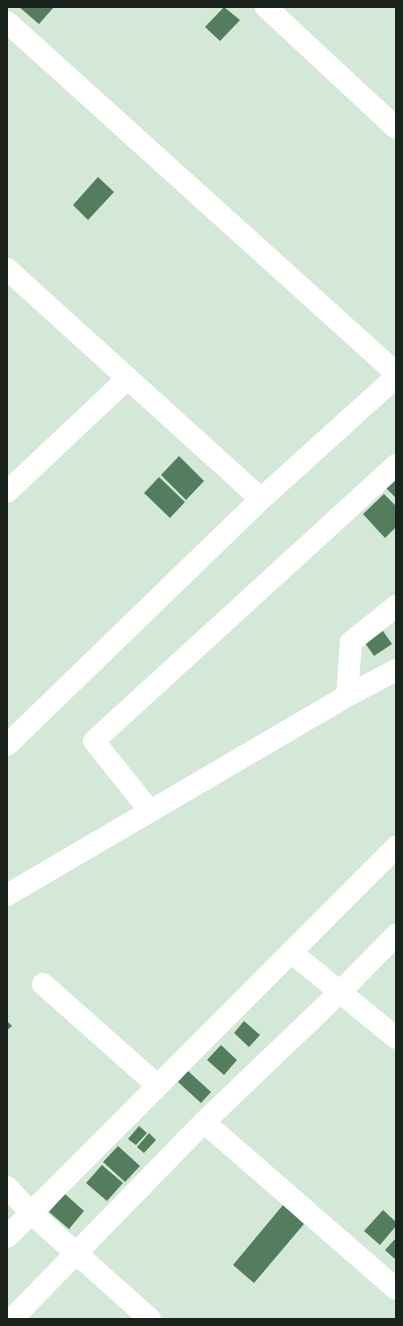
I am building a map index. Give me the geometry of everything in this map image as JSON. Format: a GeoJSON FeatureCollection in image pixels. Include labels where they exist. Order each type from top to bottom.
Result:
{"type":"FeatureCollection","features":[{"type":"Feature","properties":{"kind":"street"},"geometry":{"type":"LineString","coordinates":[[266,7],[396,128]]}},
{"type":"Feature","properties":{"kind":"street"},"geometry":{"type":"LineString","coordinates":[[7,22],[396,373]]}},
{"type":"Feature","properties":{"kind":"street"},"geometry":{"type":"LineString","coordinates":[[7,269],[261,499]]}},
{"type":"Feature","properties":{"kind":"street"},"geometry":{"type":"LineString","coordinates":[[7,745],[261,499],[396,377]]}},
{"type":"Feature","properties":{"kind":"street"},"geometry":{"type":"LineString","coordinates":[[7,492],[128,378]]}},
{"type":"Feature","properties":{"kind":"street"},"geometry":{"type":"LineString","coordinates":[[150,811],[94,741],[396,465]]}},
{"type":"Feature","properties":{"kind":"street"},"geometry":{"type":"LineString","coordinates":[[347,696],[351,642],[396,606]]}},
{"type":"Feature","properties":{"kind":"street"},"geometry":{"type":"LineString","coordinates":[[7,895],[347,696],[396,670]]}},
{"type":"Feature","properties":{"kind":"street"},"geometry":{"type":"LineString","coordinates":[[7,1237],[396,847]]}},
{"type":"Feature","properties":{"kind":"street"},"geometry":{"type":"LineString","coordinates":[[12,1319],[75,1252],[204,1122],[340,992],[396,935]]}},
{"type":"Feature","properties":{"kind":"street"},"geometry":{"type":"LineString","coordinates":[[291,952],[396,1038]]}},
{"type":"Feature","properties":{"kind":"street"},"geometry":{"type":"LineString","coordinates":[[43,984],[158,1086]]}},
{"type":"Feature","properties":{"kind":"street"},"geometry":{"type":"LineString","coordinates":[[204,1122],[396,1289]]}},
{"type":"Feature","properties":{"kind":"street"},"geometry":{"type":"LineString","coordinates":[[7,1187],[32,1213],[150,1319]]}},
{"type":"Feature","properties":{"kind":"building"},"geometry":{"type":"Polygon","coordinates":[[[19,7],[54,7],[39,24],[19,7]]]}},
{"type":"Feature","properties":{"kind":"building"},"geometry":{"type":"Polygon","coordinates":[[[224,7],[240,20],[220,41],[205,27],[224,7]]]}},
{"type":"Feature","properties":{"kind":"building"},"geometry":{"type":"Polygon","coordinates":[[[98,177],[114,192],[88,220],[73,205],[98,177]]]}},
{"type":"Feature","properties":{"kind":"building"},"geometry":{"type":"Polygon","coordinates":[[[179,456],[204,481],[186,500],[161,475],[179,456]]]}},
{"type":"Feature","properties":{"kind":"building"},"geometry":{"type":"Polygon","coordinates":[[[159,477],[185,502],[170,518],[144,493],[159,477]]]}},
{"type":"Feature","properties":{"kind":"building"},"geometry":{"type":"Polygon","coordinates":[[[396,477],[396,498],[386,488],[396,477]]]}},
{"type":"Feature","properties":{"kind":"building"},"geometry":{"type":"Polygon","coordinates":[[[384,494],[396,506],[396,527],[385,538],[363,514],[384,494]]]}},
{"type":"Feature","properties":{"kind":"building"},"geometry":{"type":"Polygon","coordinates":[[[383,631],[392,644],[374,656],[365,643],[383,631]]]}},
{"type":"Feature","properties":{"kind":"building"},"geometry":{"type":"Polygon","coordinates":[[[7,1021],[12,1026],[7,1030],[7,1021]]]}},
{"type":"Feature","properties":{"kind":"building"},"geometry":{"type":"Polygon","coordinates":[[[244,1021],[260,1035],[249,1047],[234,1033],[244,1021]]]}},
{"type":"Feature","properties":{"kind":"building"},"geometry":{"type":"Polygon","coordinates":[[[221,1045],[237,1060],[224,1075],[207,1060],[221,1045]]]}},
{"type":"Feature","properties":{"kind":"building"},"geometry":{"type":"Polygon","coordinates":[[[188,1071],[211,1092],[201,1103],[178,1082],[188,1071]]]}},
{"type":"Feature","properties":{"kind":"building"},"geometry":{"type":"Polygon","coordinates":[[[139,1126],[147,1133],[136,1145],[128,1139],[139,1126]]]}},
{"type":"Feature","properties":{"kind":"building"},"geometry":{"type":"Polygon","coordinates":[[[149,1133],[156,1140],[144,1153],[137,1147],[149,1133]]]}},
{"type":"Feature","properties":{"kind":"building"},"geometry":{"type":"Polygon","coordinates":[[[118,1146],[140,1166],[125,1182],[103,1162],[118,1146]]]}},
{"type":"Feature","properties":{"kind":"building"},"geometry":{"type":"Polygon","coordinates":[[[102,1165],[123,1183],[107,1201],[86,1183],[102,1165]]]}},
{"type":"Feature","properties":{"kind":"building"},"geometry":{"type":"Polygon","coordinates":[[[65,1194],[84,1211],[69,1229],[49,1212],[65,1194]]]}},
{"type":"Feature","properties":{"kind":"building"},"geometry":{"type":"Polygon","coordinates":[[[283,1205],[304,1224],[254,1283],[233,1265],[283,1205]]]}},
{"type":"Feature","properties":{"kind":"building"},"geometry":{"type":"Polygon","coordinates":[[[383,1210],[396,1222],[396,1226],[380,1245],[364,1231],[383,1210]]]}},
{"type":"Feature","properties":{"kind":"building"},"geometry":{"type":"Polygon","coordinates":[[[396,1238],[396,1260],[385,1250],[396,1238]]]}}]}
